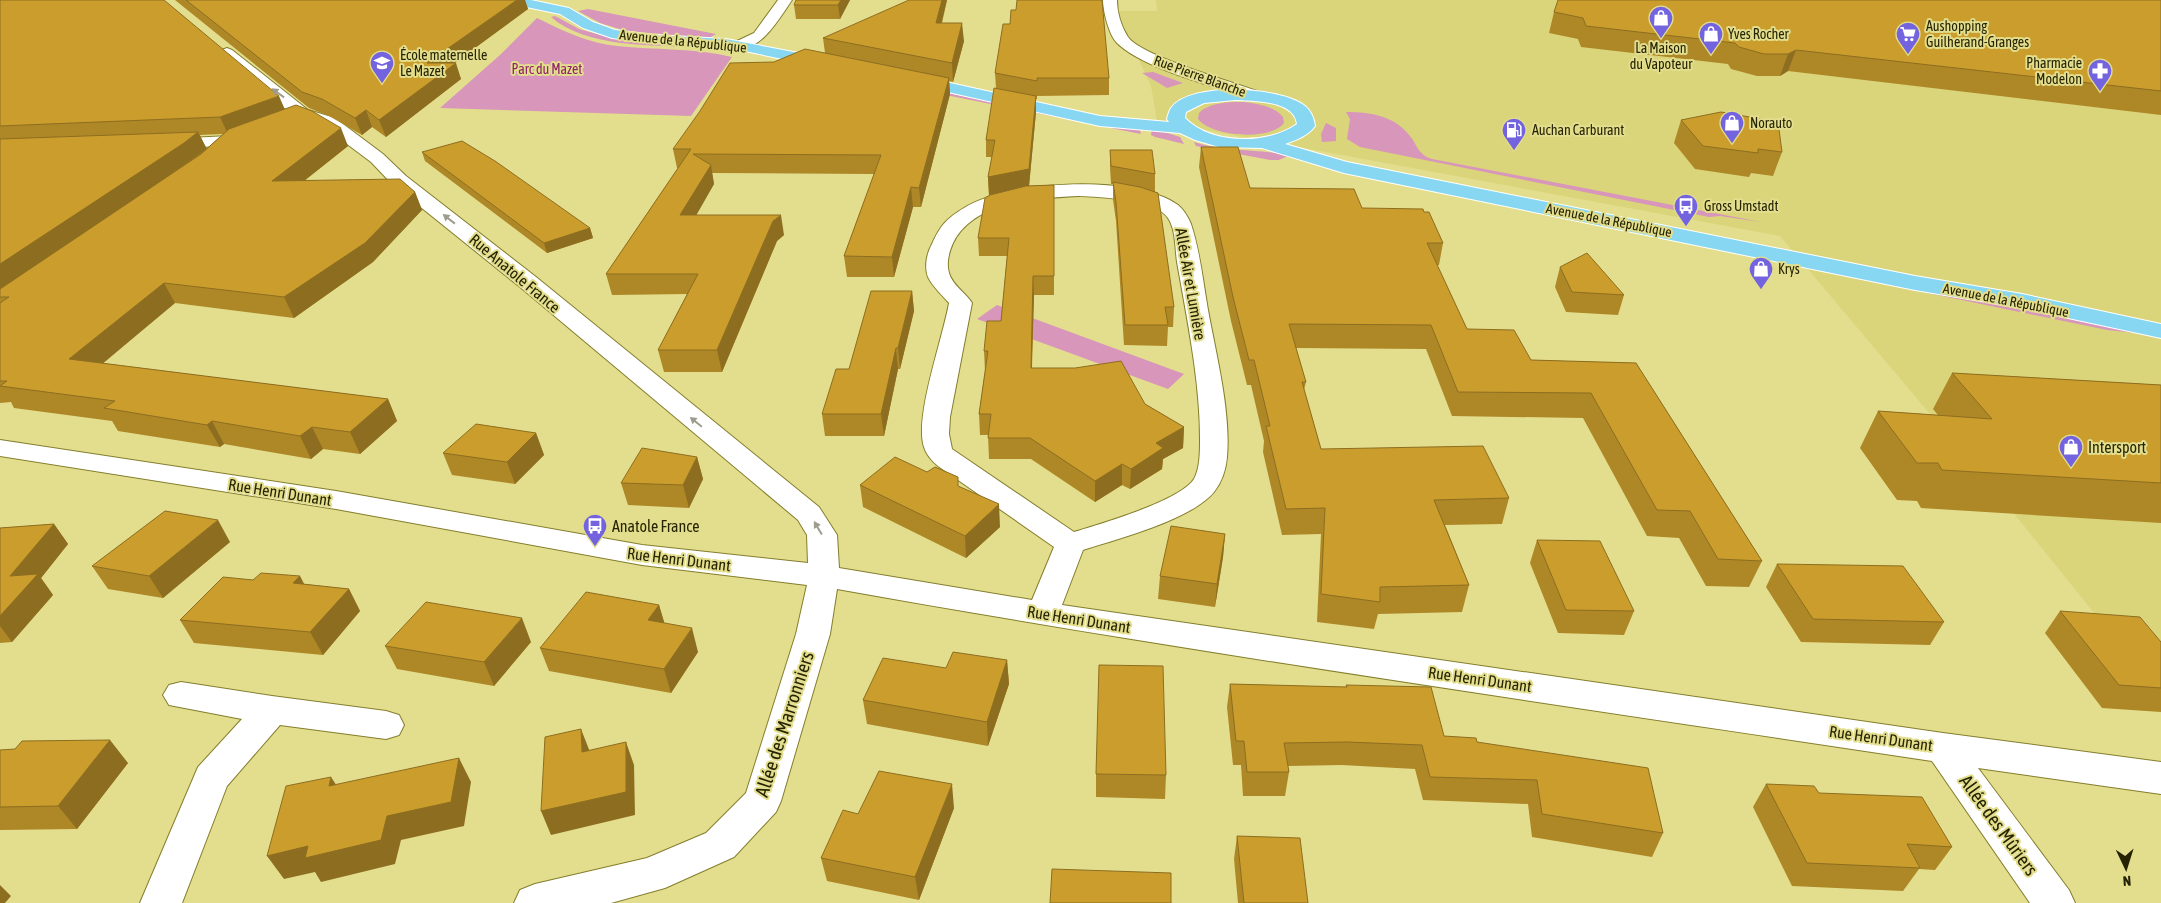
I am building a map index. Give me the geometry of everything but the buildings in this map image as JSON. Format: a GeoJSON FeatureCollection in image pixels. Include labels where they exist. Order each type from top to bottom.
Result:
{"type":"FeatureCollection","features":[{"type":"Feature","properties":{"kind":"main road","name":"Avenue de la République"},"geometry":{"type":"LineString","coordinates":[[512,0],[564,11],[588,25],[612,34],[740,45],[836,65]]}},
{"type":"Feature","properties":{"kind":"main road"},"geometry":{"type":"LineString","coordinates":[[900,78],[1034,104],[1100,121],[1183,128],[1211,139],[1238,143],[1264,143],[1280,140],[1302,131],[1306,126],[1307,120],[1298,109],[1276,100],[1254,96],[1226,95],[1201,98],[1181,106],[1142,113],[1121,114],[1034,104]]}},
{"type":"Feature","properties":{"kind":"main road"},"geometry":{"type":"LineString","coordinates":[[1181,106],[1176,115],[1183,128]]}},
{"type":"Feature","properties":{"kind":"main road","name":"Avenue de la République"},"geometry":{"type":"LineString","coordinates":[[1302,131],[1318,147],[1334,156],[1352,161],[1910,272],[2012,289],[2161,318]]}},
{"type":"Feature","properties":{"kind":"main road","name":"Avenue de la République"},"geometry":{"type":"LineString","coordinates":[[1264,143],[1344,167],[1915,283],[2022,301],[2161,332]]}},
{"type":"Feature","properties":{"kind":"street"},"geometry":{"type":"LineString","coordinates":[[740,45],[759,36],[785,0]]}},
{"type":"Feature","properties":{"kind":"street","name":"Rue Pierre Blanche"},"geometry":{"type":"LineString","coordinates":[[1110,6],[1122,40],[1146,57],[1156,67],[1191,82],[1201,98]]}},
{"type":"Feature","properties":{"kind":"street","name":"Rue Anatole France"},"geometry":{"type":"LineString","coordinates":[[212,41],[302,114],[329,122],[377,158],[399,180],[528,282],[809,514],[822,535],[824,576]]}},
{"type":"Feature","properties":{"kind":"street","name":"Rue Pierre Blanche"},"geometry":{"type":"LineString","coordinates":[[1146,57],[1254,96]]}},
{"type":"Feature","properties":{"kind":"street"},"geometry":{"type":"LineString","coordinates":[[282,122],[302,114]]}},
{"type":"Feature","properties":{"kind":"street"},"geometry":{"type":"LineString","coordinates":[[148,144],[239,138],[208,160]]}},
{"type":"Feature","properties":{"kind":"street","name":"Allée Air et Lumière"},"geometry":{"type":"LineString","coordinates":[[1050,191],[1103,191],[1154,201],[1167,206],[1180,219],[1212,409],[1214,447],[1212,467],[1204,486],[1188,500],[1134,522],[1070,544],[952,463],[937,448],[935,422],[961,303],[938,273],[938,256],[940,244],[947,230],[956,219],[981,206],[1007,198],[1050,191]]}},
{"type":"Feature","properties":{"kind":"street","name":"Rue Henri Dunant"},"geometry":{"type":"LineString","coordinates":[[0,448],[336,500],[642,555],[824,576],[1043,613],[1943,748],[2161,778]]}},
{"type":"Feature","properties":{"kind":"street"},"geometry":{"type":"LineString","coordinates":[[1043,613],[1070,544]]}},
{"type":"Feature","properties":{"kind":"street","name":"Allée des Marronniers"},"geometry":{"type":"LineString","coordinates":[[535,903],[651,875],[720,845],[762,802],[813,634],[824,576]]}},
{"type":"Feature","properties":{"kind":"street"},"geometry":{"type":"LineString","coordinates":[[181,696],[386,725]]}},
{"type":"Feature","properties":{"kind":"street"},"geometry":{"type":"LineString","coordinates":[[161,903],[210,778],[272,710]]}},
{"type":"Feature","properties":{"kind":"street","name":"Allée des Mûriers"},"geometry":{"type":"LineString","coordinates":[[1943,748],[2054,903]]}},
{"type":"Feature","properties":{"kind":"shaded area"},"geometry":{"type":"Polygon","coordinates":[[[1156,0],[2136,0],[2161,2],[2161,696],[2015,515],[1780,236],[1157,121],[1151,86],[1116,11],[1157,11],[1156,0]]]}},
{"type":"Feature","properties":{"kind":"green space"},"geometry":{"type":"Polygon","coordinates":[[[588,9],[716,34],[709,38],[626,31],[600,23],[578,11],[588,9]]]}},
{"type":"Feature","properties":{"kind":"green space"},"geometry":{"type":"Polygon","coordinates":[[[555,16],[579,29],[615,39],[700,45],[697,47],[641,45],[601,40],[566,27],[551,17],[555,16]]]}},
{"type":"Feature","properties":{"kind":"green space","name":"Parc du Mazet"},"geometry":{"type":"Polygon","coordinates":[[[537,18],[576,36],[606,44],[689,51],[732,57],[691,116],[440,108],[500,55],[537,18]]]}},
{"type":"Feature","properties":{"kind":"green space"},"geometry":{"type":"Polygon","coordinates":[[[1153,72],[1183,83],[1167,88],[1142,73],[1153,72]]]}},
{"type":"Feature","properties":{"kind":"green space"},"geometry":{"type":"Polygon","coordinates":[[[894,82],[1089,122],[1139,127],[1141,134],[891,84],[894,82]]]}},
{"type":"Feature","properties":{"kind":"green space"},"geometry":{"type":"Polygon","coordinates":[[[1244,102],[1275,110],[1283,117],[1284,123],[1277,129],[1267,132],[1241,134],[1215,130],[1198,119],[1199,113],[1203,109],[1220,103],[1244,102]]]}},
{"type":"Feature","properties":{"kind":"green space"},"geometry":{"type":"Polygon","coordinates":[[[1346,112],[1365,113],[1392,121],[1407,132],[1422,154],[1428,158],[1761,222],[1720,216],[1709,217],[1360,147],[1347,139],[1350,119],[1346,112]]]}},
{"type":"Feature","properties":{"kind":"green space"},"geometry":{"type":"Polygon","coordinates":[[[1326,123],[1336,128],[1336,141],[1322,142],[1321,134],[1326,123]]]}},
{"type":"Feature","properties":{"kind":"green space"},"geometry":{"type":"Polygon","coordinates":[[[1152,128],[1180,137],[1184,144],[1151,135],[1152,128]]]}},
{"type":"Feature","properties":{"kind":"green space"},"geometry":{"type":"Polygon","coordinates":[[[1194,142],[1230,149],[1290,155],[1279,160],[1270,160],[1196,146],[1194,142]]]}},
{"type":"Feature","properties":{"kind":"green space"},"geometry":{"type":"Polygon","coordinates":[[[1923,289],[2013,305],[2154,335],[2107,330],[1923,292],[1923,289]]]}},
{"type":"Feature","properties":{"kind":"green space"},"geometry":{"type":"Polygon","coordinates":[[[997,305],[1184,374],[1168,389],[977,319],[997,305]]]}},
{"type":"Feature","properties":{"kind":"place","name":"La Maison du Vapoteur"},"geometry":{"type":"Point","coordinates":[1661,39]}},
{"type":"Feature","properties":{"kind":"place","name":"Yves Rocher"},"geometry":{"type":"Point","coordinates":[1711,55]}},
{"type":"Feature","properties":{"kind":"place","name":"Aushopping Guilherand-Granges"},"geometry":{"type":"Point","coordinates":[1908,55]}},
{"type":"Feature","properties":{"kind":"place","name":"École maternelle Le Mazet"},"geometry":{"type":"Point","coordinates":[382,84]}},
{"type":"Feature","properties":{"kind":"place","name":"Pharmacie Modelon"},"geometry":{"type":"Point","coordinates":[2100,92]}},
{"type":"Feature","properties":{"kind":"place","name":"Norauto"},"geometry":{"type":"Point","coordinates":[1732,144]}},
{"type":"Feature","properties":{"kind":"place","name":"Auchan Carburant"},"geometry":{"type":"Point","coordinates":[1514,151]}},
{"type":"Feature","properties":{"kind":"place","name":"Gross Umstadt"},"geometry":{"type":"Point","coordinates":[1686,227]}},
{"type":"Feature","properties":{"kind":"place","name":"Krys"},"geometry":{"type":"Point","coordinates":[1761,290]}},
{"type":"Feature","properties":{"kind":"place","name":"Intersport"},"geometry":{"type":"Point","coordinates":[2071,468]}},
{"type":"Feature","properties":{"kind":"place","name":"Anatole France"},"geometry":{"type":"Point","coordinates":[595,547]}}]}
